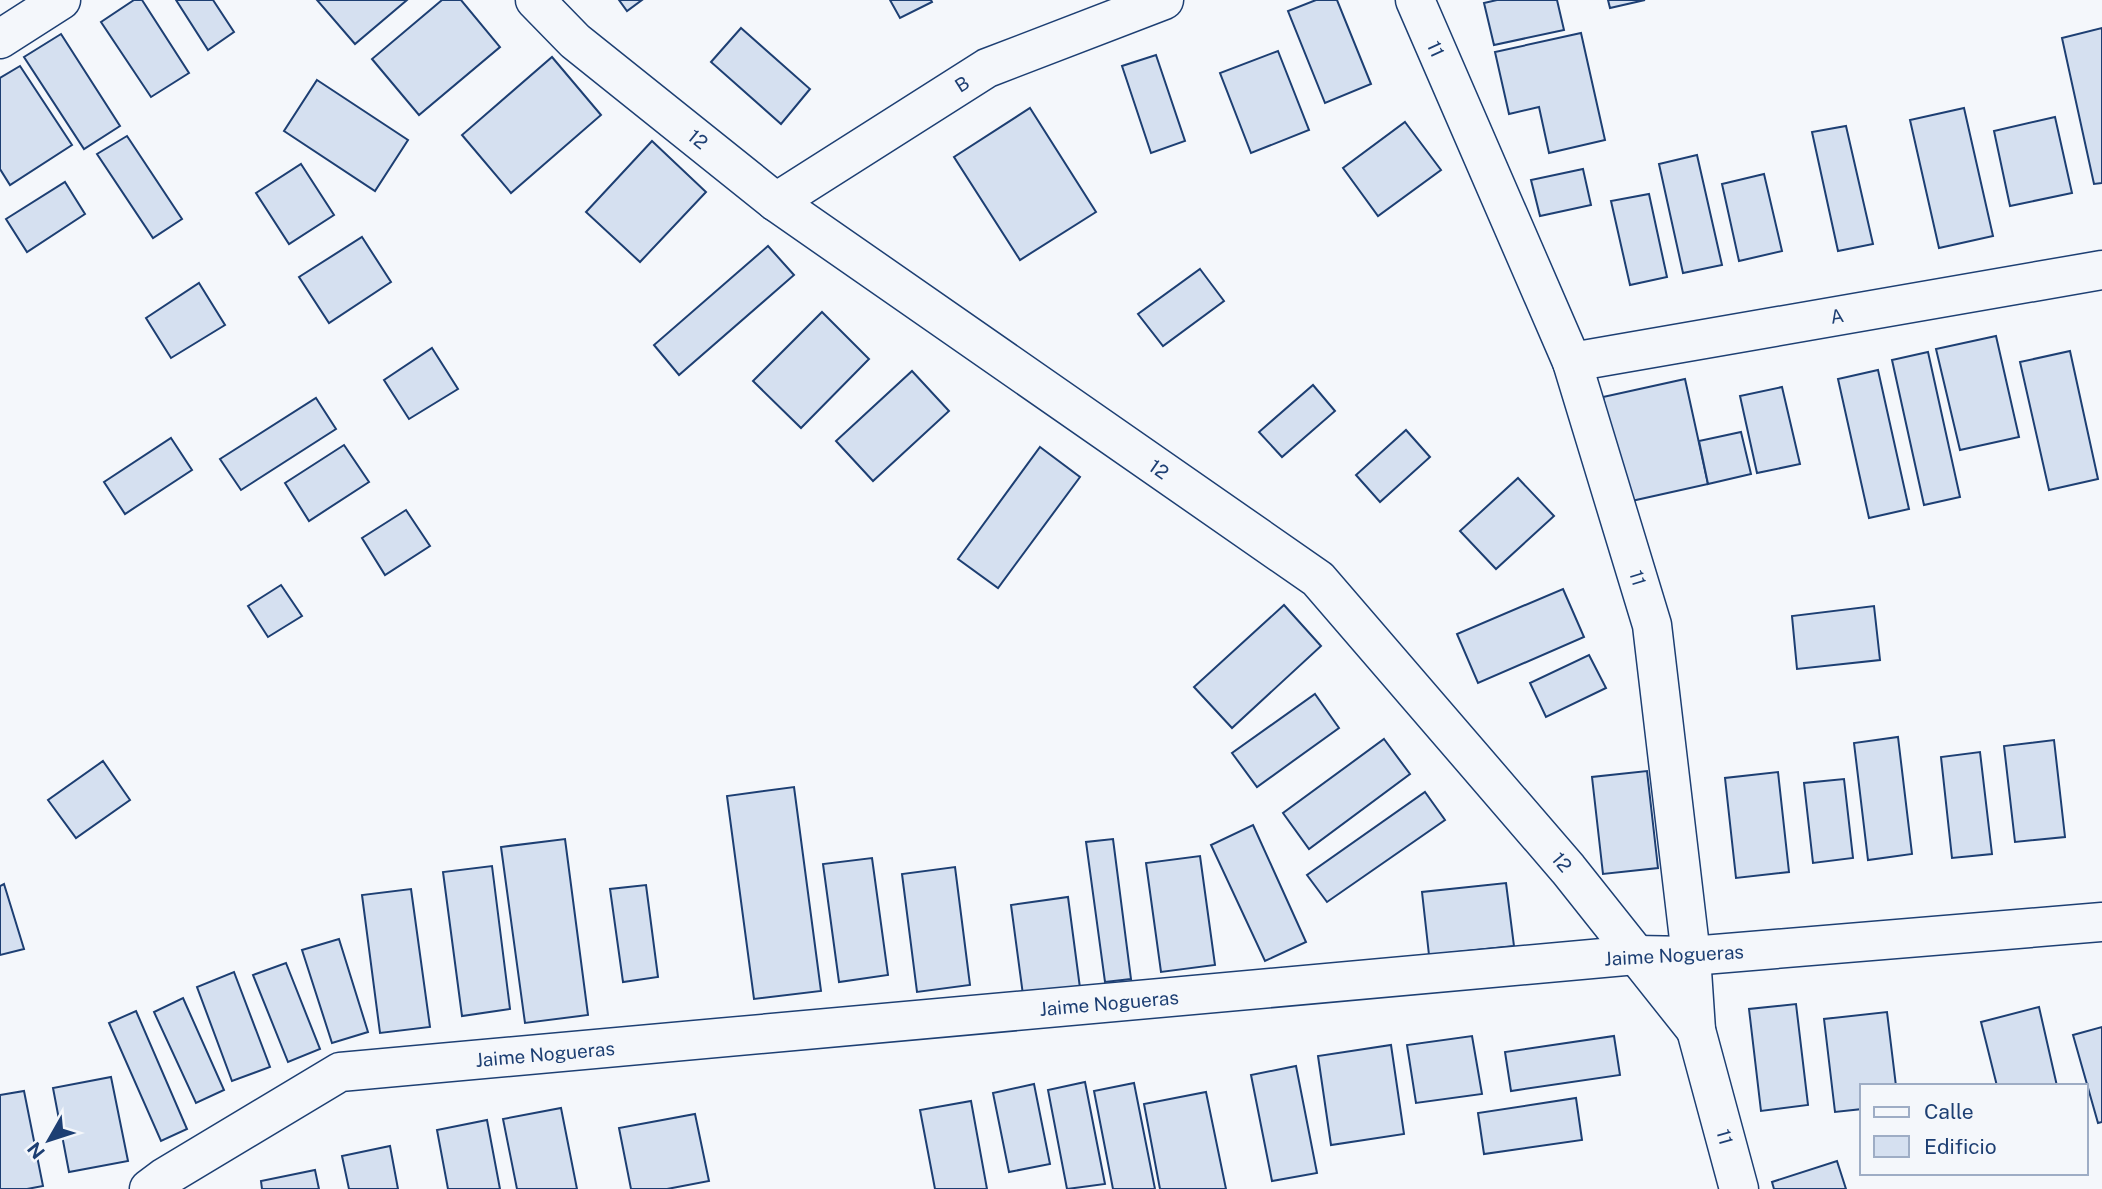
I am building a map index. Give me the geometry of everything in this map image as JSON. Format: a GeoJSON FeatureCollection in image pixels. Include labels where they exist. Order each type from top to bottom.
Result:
{"type":"FeatureCollection","features":[{"type":"Feature","properties":{"kind":"street"},"geometry":{"type":"LineString","coordinates":[[0,39],[61,0]]}},
{"type":"Feature","properties":{"kind":"street","name":"12"},"geometry":{"type":"LineString","coordinates":[[535,0],[575,41],[776,202],[1318,579],[1569,869],[1696,1030]]}},
{"type":"Feature","properties":{"kind":"street","name":"B"},"geometry":{"type":"LineString","coordinates":[[776,202],[987,68],[1164,0]]}},
{"type":"Feature","properties":{"kind":"street","name":"11"},"geometry":{"type":"LineString","coordinates":[[1415,0],[1572,362],[1652,625],[1691,956],[1696,1030],[1739,1189]]}},
{"type":"Feature","properties":{"kind":"street","name":"A"},"geometry":{"type":"LineString","coordinates":[[1572,362],[2102,270]]}},
{"type":"Feature","properties":{"kind":"street","name":"Jaime Nogueras"},"geometry":{"type":"LineString","coordinates":[[149,1189],[164,1177],[340,1072],[1636,955],[1691,956],[2102,922]]}},
{"type":"Feature","properties":{"kind":"building"},"geometry":{"type":"Polygon","coordinates":[[[134,0],[142,0],[189,73],[151,97],[101,22],[134,0]]]}},
{"type":"Feature","properties":{"kind":"building"},"geometry":{"type":"Polygon","coordinates":[[[176,0],[213,0],[234,32],[208,50],[176,0]]]}},
{"type":"Feature","properties":{"kind":"building"},"geometry":{"type":"Polygon","coordinates":[[[317,0],[407,0],[355,44],[317,0]]]}},
{"type":"Feature","properties":{"kind":"building"},"geometry":{"type":"Polygon","coordinates":[[[442,0],[461,0],[500,47],[419,115],[372,59],[442,0]]]}},
{"type":"Feature","properties":{"kind":"building"},"geometry":{"type":"Polygon","coordinates":[[[619,0],[642,0],[627,11],[619,0]]]}},
{"type":"Feature","properties":{"kind":"building"},"geometry":{"type":"Polygon","coordinates":[[[890,0],[931,0],[932,2],[900,18],[890,0]]]}},
{"type":"Feature","properties":{"kind":"building"},"geometry":{"type":"Polygon","coordinates":[[[1316,0],[1337,0],[1371,84],[1325,103],[1288,11],[1316,0]]]}},
{"type":"Feature","properties":{"kind":"building"},"geometry":{"type":"Polygon","coordinates":[[[1497,0],[1557,0],[1564,30],[1494,45],[1484,3],[1497,0]]]}},
{"type":"Feature","properties":{"kind":"building"},"geometry":{"type":"Polygon","coordinates":[[[1608,0],[1645,0],[1610,8],[1608,0]]]}},
{"type":"Feature","properties":{"kind":"building"},"geometry":{"type":"Polygon","coordinates":[[[741,28],[810,89],[781,124],[711,62],[741,28]]]}},
{"type":"Feature","properties":{"kind":"building"},"geometry":{"type":"Polygon","coordinates":[[[2102,28],[2102,183],[2094,184],[2062,38],[2102,28]]]}},
{"type":"Feature","properties":{"kind":"building"},"geometry":{"type":"Polygon","coordinates":[[[1581,33],[1605,140],[1549,153],[1539,107],[1509,114],[1495,52],[1581,33]]]}},
{"type":"Feature","properties":{"kind":"building"},"geometry":{"type":"Polygon","coordinates":[[[61,34],[120,126],[84,149],[24,57],[61,34]]]}},
{"type":"Feature","properties":{"kind":"building"},"geometry":{"type":"Polygon","coordinates":[[[1278,51],[1309,130],[1251,153],[1220,73],[1278,51]]]}},
{"type":"Feature","properties":{"kind":"building"},"geometry":{"type":"Polygon","coordinates":[[[1156,55],[1185,141],[1151,153],[1122,66],[1156,55]]]}},
{"type":"Feature","properties":{"kind":"building"},"geometry":{"type":"Polygon","coordinates":[[[552,57],[601,115],[511,193],[462,135],[552,57]]]}},
{"type":"Feature","properties":{"kind":"building"},"geometry":{"type":"Polygon","coordinates":[[[20,66],[72,145],[10,185],[0,169],[0,78],[20,66]]]}},
{"type":"Feature","properties":{"kind":"building"},"geometry":{"type":"Polygon","coordinates":[[[317,80],[408,140],[375,191],[284,131],[317,80]]]}},
{"type":"Feature","properties":{"kind":"building"},"geometry":{"type":"Polygon","coordinates":[[[1030,108],[1096,212],[1020,260],[954,157],[1030,108]]]}},
{"type":"Feature","properties":{"kind":"building"},"geometry":{"type":"Polygon","coordinates":[[[1964,108],[1993,236],[1939,248],[1910,120],[1964,108]]]}},
{"type":"Feature","properties":{"kind":"building"},"geometry":{"type":"Polygon","coordinates":[[[2055,117],[2072,193],[2010,206],[1994,131],[2055,117]]]}},
{"type":"Feature","properties":{"kind":"building"},"geometry":{"type":"Polygon","coordinates":[[[1405,122],[1441,170],[1378,216],[1343,168],[1405,122]]]}},
{"type":"Feature","properties":{"kind":"building"},"geometry":{"type":"Polygon","coordinates":[[[1846,126],[1873,244],[1838,251],[1812,132],[1846,126]]]}},
{"type":"Feature","properties":{"kind":"building"},"geometry":{"type":"Polygon","coordinates":[[[127,136],[182,219],[153,238],[97,154],[127,136]]]}},
{"type":"Feature","properties":{"kind":"building"},"geometry":{"type":"Polygon","coordinates":[[[652,141],[706,192],[640,262],[586,212],[652,141]]]}},
{"type":"Feature","properties":{"kind":"building"},"geometry":{"type":"Polygon","coordinates":[[[1697,155],[1722,265],[1683,273],[1659,164],[1697,155]]]}},
{"type":"Feature","properties":{"kind":"building"},"geometry":{"type":"Polygon","coordinates":[[[301,164],[334,215],[289,244],[256,193],[301,164]]]}},
{"type":"Feature","properties":{"kind":"building"},"geometry":{"type":"Polygon","coordinates":[[[1583,169],[1591,205],[1540,216],[1531,180],[1583,169]]]}},
{"type":"Feature","properties":{"kind":"building"},"geometry":{"type":"Polygon","coordinates":[[[1764,174],[1782,251],[1739,261],[1722,184],[1764,174]]]}},
{"type":"Feature","properties":{"kind":"building"},"geometry":{"type":"Polygon","coordinates":[[[65,182],[85,214],[27,252],[6,219],[65,182]]]}},
{"type":"Feature","properties":{"kind":"building"},"geometry":{"type":"Polygon","coordinates":[[[1649,194],[1667,277],[1630,285],[1611,201],[1649,194]]]}},
{"type":"Feature","properties":{"kind":"building"},"geometry":{"type":"Polygon","coordinates":[[[362,237],[391,282],[329,323],[299,277],[362,237]]]}},
{"type":"Feature","properties":{"kind":"building"},"geometry":{"type":"Polygon","coordinates":[[[768,246],[794,275],[679,375],[654,345],[768,246]]]}},
{"type":"Feature","properties":{"kind":"building"},"geometry":{"type":"Polygon","coordinates":[[[1200,269],[1224,301],[1163,346],[1138,314],[1200,269]]]}},
{"type":"Feature","properties":{"kind":"building"},"geometry":{"type":"Polygon","coordinates":[[[199,283],[225,325],[171,358],[146,318],[199,283]]]}},
{"type":"Feature","properties":{"kind":"building"},"geometry":{"type":"Polygon","coordinates":[[[822,312],[869,359],[801,428],[753,381],[822,312]]]}},
{"type":"Feature","properties":{"kind":"building"},"geometry":{"type":"Polygon","coordinates":[[[1996,336],[2019,437],[1960,450],[1936,349],[1996,336]]]}},
{"type":"Feature","properties":{"kind":"building"},"geometry":{"type":"Polygon","coordinates":[[[432,348],[458,389],[409,419],[384,380],[432,348]]]}},
{"type":"Feature","properties":{"kind":"building"},"geometry":{"type":"Polygon","coordinates":[[[2070,351],[2098,479],[2049,490],[2020,362],[2070,351]]]}},
{"type":"Feature","properties":{"kind":"building"},"geometry":{"type":"Polygon","coordinates":[[[1928,352],[1960,497],[1924,505],[1892,360],[1928,352]]]}},
{"type":"Feature","properties":{"kind":"building"},"geometry":{"type":"Polygon","coordinates":[[[1878,370],[1909,509],[1869,518],[1838,379],[1878,370]]]}},
{"type":"Feature","properties":{"kind":"building"},"geometry":{"type":"Polygon","coordinates":[[[912,371],[949,411],[873,481],[836,441],[912,371]]]}},
{"type":"Feature","properties":{"kind":"building"},"geometry":{"type":"Polygon","coordinates":[[[1685,379],[1708,484],[1627,502],[1603,397],[1685,379]]]}},
{"type":"Feature","properties":{"kind":"building"},"geometry":{"type":"Polygon","coordinates":[[[1313,385],[1335,411],[1282,457],[1259,432],[1313,385]]]}},
{"type":"Feature","properties":{"kind":"building"},"geometry":{"type":"Polygon","coordinates":[[[1782,387],[1800,464],[1757,473],[1740,396],[1782,387]]]}},
{"type":"Feature","properties":{"kind":"building"},"geometry":{"type":"Polygon","coordinates":[[[316,398],[336,429],[241,490],[220,459],[316,398]]]}},
{"type":"Feature","properties":{"kind":"building"},"geometry":{"type":"Polygon","coordinates":[[[1406,430],[1430,457],[1380,502],[1356,475],[1406,430]]]}},
{"type":"Feature","properties":{"kind":"building"},"geometry":{"type":"Polygon","coordinates":[[[1741,432],[1751,474],[1708,484],[1699,441],[1741,432]]]}},
{"type":"Feature","properties":{"kind":"building"},"geometry":{"type":"Polygon","coordinates":[[[171,438],[192,470],[125,514],[104,482],[171,438]]]}},
{"type":"Feature","properties":{"kind":"building"},"geometry":{"type":"Polygon","coordinates":[[[344,445],[369,482],[309,521],[285,483],[344,445]]]}},
{"type":"Feature","properties":{"kind":"building"},"geometry":{"type":"Polygon","coordinates":[[[1040,447],[1080,477],[998,588],[958,559],[1040,447]]]}},
{"type":"Feature","properties":{"kind":"building"},"geometry":{"type":"Polygon","coordinates":[[[1518,478],[1554,516],[1496,569],[1460,531],[1518,478]]]}},
{"type":"Feature","properties":{"kind":"building"},"geometry":{"type":"Polygon","coordinates":[[[406,510],[430,546],[385,575],[362,538],[406,510]]]}},
{"type":"Feature","properties":{"kind":"building"},"geometry":{"type":"Polygon","coordinates":[[[281,585],[302,616],[268,637],[248,606],[281,585]]]}},
{"type":"Feature","properties":{"kind":"building"},"geometry":{"type":"Polygon","coordinates":[[[1563,589],[1584,637],[1478,683],[1457,634],[1563,589]]]}},
{"type":"Feature","properties":{"kind":"building"},"geometry":{"type":"Polygon","coordinates":[[[1284,605],[1321,646],[1232,728],[1194,687],[1284,605]]]}},
{"type":"Feature","properties":{"kind":"building"},"geometry":{"type":"Polygon","coordinates":[[[1874,606],[1880,660],[1797,669],[1792,616],[1874,606]]]}},
{"type":"Feature","properties":{"kind":"building"},"geometry":{"type":"Polygon","coordinates":[[[1589,655],[1606,688],[1546,717],[1530,683],[1589,655]]]}},
{"type":"Feature","properties":{"kind":"building"},"geometry":{"type":"Polygon","coordinates":[[[1315,694],[1339,728],[1257,787],[1232,753],[1315,694]]]}},
{"type":"Feature","properties":{"kind":"building"},"geometry":{"type":"Polygon","coordinates":[[[1898,737],[1912,854],[1868,860],[1854,743],[1898,737]]]}},
{"type":"Feature","properties":{"kind":"building"},"geometry":{"type":"Polygon","coordinates":[[[1384,739],[1410,774],[1309,849],[1283,813],[1384,739]]]}},
{"type":"Feature","properties":{"kind":"building"},"geometry":{"type":"Polygon","coordinates":[[[2054,740],[2065,837],[2015,842],[2004,746],[2054,740]]]}},
{"type":"Feature","properties":{"kind":"building"},"geometry":{"type":"Polygon","coordinates":[[[1980,752],[1992,854],[1952,858],[1941,757],[1980,752]]]}},
{"type":"Feature","properties":{"kind":"building"},"geometry":{"type":"Polygon","coordinates":[[[103,761],[130,800],[76,838],[48,800],[103,761]]]}},
{"type":"Feature","properties":{"kind":"building"},"geometry":{"type":"Polygon","coordinates":[[[1647,771],[1658,868],[1603,874],[1592,777],[1647,771]]]}},
{"type":"Feature","properties":{"kind":"building"},"geometry":{"type":"Polygon","coordinates":[[[1778,772],[1789,872],[1736,878],[1725,778],[1778,772]]]}},
{"type":"Feature","properties":{"kind":"building"},"geometry":{"type":"Polygon","coordinates":[[[1844,779],[1853,858],[1813,863],[1804,783],[1844,779]]]}},
{"type":"Feature","properties":{"kind":"building"},"geometry":{"type":"Polygon","coordinates":[[[794,787],[821,991],[754,999],[727,796],[794,787]]]}},
{"type":"Feature","properties":{"kind":"building"},"geometry":{"type":"Polygon","coordinates":[[[1425,792],[1445,820],[1327,902],[1307,875],[1425,792]]]}},
{"type":"Feature","properties":{"kind":"building"},"geometry":{"type":"Polygon","coordinates":[[[1253,825],[1306,942],[1265,961],[1211,845],[1253,825]]]}},
{"type":"Feature","properties":{"kind":"building"},"geometry":{"type":"Polygon","coordinates":[[[565,839],[588,1015],[525,1023],[501,847],[565,839]]]}},
{"type":"Feature","properties":{"kind":"building"},"geometry":{"type":"Polygon","coordinates":[[[1113,839],[1131,979],[1105,982],[1086,842],[1113,839]]]}},
{"type":"Feature","properties":{"kind":"building"},"geometry":{"type":"Polygon","coordinates":[[[1200,856],[1215,965],[1161,972],[1146,863],[1200,856]]]}},
{"type":"Feature","properties":{"kind":"building"},"geometry":{"type":"Polygon","coordinates":[[[872,858],[888,975],[839,982],[823,864],[872,858]]]}},
{"type":"Feature","properties":{"kind":"building"},"geometry":{"type":"Polygon","coordinates":[[[492,866],[510,1009],[462,1016],[443,872],[492,866]]]}},
{"type":"Feature","properties":{"kind":"building"},"geometry":{"type":"Polygon","coordinates":[[[955,867],[970,985],[917,992],[902,874],[955,867]]]}},
{"type":"Feature","properties":{"kind":"building"},"geometry":{"type":"Polygon","coordinates":[[[1506,883],[1514,946],[1429,955],[1422,892],[1506,883]]]}},
{"type":"Feature","properties":{"kind":"building"},"geometry":{"type":"Polygon","coordinates":[[[4,884],[24,949],[0,955],[0,886],[4,884]]]}},
{"type":"Feature","properties":{"kind":"building"},"geometry":{"type":"Polygon","coordinates":[[[646,885],[658,977],[623,982],[610,889],[646,885]]]}},
{"type":"Feature","properties":{"kind":"building"},"geometry":{"type":"Polygon","coordinates":[[[411,889],[430,1027],[380,1033],[362,895],[411,889]]]}},
{"type":"Feature","properties":{"kind":"building"},"geometry":{"type":"Polygon","coordinates":[[[1068,897],[1080,988],[1023,995],[1011,905],[1068,897]]]}},
{"type":"Feature","properties":{"kind":"building"},"geometry":{"type":"Polygon","coordinates":[[[339,939],[368,1032],[332,1043],[302,950],[339,939]]]}},
{"type":"Feature","properties":{"kind":"building"},"geometry":{"type":"Polygon","coordinates":[[[286,963],[320,1049],[288,1062],[253,975],[286,963]]]}},
{"type":"Feature","properties":{"kind":"building"},"geometry":{"type":"Polygon","coordinates":[[[234,972],[270,1067],[232,1081],[197,987],[234,972]]]}},
{"type":"Feature","properties":{"kind":"building"},"geometry":{"type":"Polygon","coordinates":[[[183,998],[224,1090],[196,1103],[154,1012],[183,998]]]}},
{"type":"Feature","properties":{"kind":"building"},"geometry":{"type":"Polygon","coordinates":[[[1796,1004],[1808,1105],[1761,1111],[1749,1009],[1796,1004]]]}},
{"type":"Feature","properties":{"kind":"building"},"geometry":{"type":"Polygon","coordinates":[[[2039,1007],[2057,1084],[1996,1084],[1981,1022],[2039,1007]]]}},
{"type":"Feature","properties":{"kind":"building"},"geometry":{"type":"Polygon","coordinates":[[[136,1011],[187,1129],[161,1141],[109,1023],[136,1011]]]}},
{"type":"Feature","properties":{"kind":"building"},"geometry":{"type":"Polygon","coordinates":[[[1887,1012],[1896,1084],[1860,1084],[1860,1109],[1835,1112],[1824,1019],[1887,1012]]]}},
{"type":"Feature","properties":{"kind":"building"},"geometry":{"type":"Polygon","coordinates":[[[2102,1027],[2102,1122],[2098,1123],[2073,1035],[2102,1027]]]}},
{"type":"Feature","properties":{"kind":"building"},"geometry":{"type":"Polygon","coordinates":[[[1472,1036],[1482,1094],[1416,1103],[1407,1045],[1472,1036]]]}},
{"type":"Feature","properties":{"kind":"building"},"geometry":{"type":"Polygon","coordinates":[[[1614,1036],[1620,1075],[1511,1091],[1505,1052],[1614,1036]]]}},
{"type":"Feature","properties":{"kind":"building"},"geometry":{"type":"Polygon","coordinates":[[[1391,1045],[1404,1134],[1331,1145],[1318,1056],[1391,1045]]]}},
{"type":"Feature","properties":{"kind":"building"},"geometry":{"type":"Polygon","coordinates":[[[1296,1066],[1317,1173],[1272,1181],[1251,1075],[1296,1066]]]}},
{"type":"Feature","properties":{"kind":"building"},"geometry":{"type":"Polygon","coordinates":[[[111,1077],[128,1161],[69,1172],[53,1088],[111,1077]]]}},
{"type":"Feature","properties":{"kind":"building"},"geometry":{"type":"Polygon","coordinates":[[[1085,1082],[1105,1184],[1067,1189],[1048,1090],[1085,1082]]]}},
{"type":"Feature","properties":{"kind":"building"},"geometry":{"type":"Polygon","coordinates":[[[1134,1083],[1155,1189],[1113,1189],[1094,1091],[1134,1083]]]}},
{"type":"Feature","properties":{"kind":"building"},"geometry":{"type":"Polygon","coordinates":[[[1034,1084],[1050,1164],[1009,1172],[993,1093],[1034,1084]]]}},
{"type":"Feature","properties":{"kind":"building"},"geometry":{"type":"Polygon","coordinates":[[[24,1091],[43,1186],[0,1189],[0,1095],[24,1091]]]}},
{"type":"Feature","properties":{"kind":"building"},"geometry":{"type":"Polygon","coordinates":[[[1206,1092],[1226,1189],[1160,1189],[1144,1104],[1206,1092]]]}},
{"type":"Feature","properties":{"kind":"building"},"geometry":{"type":"Polygon","coordinates":[[[1576,1098],[1582,1140],[1484,1154],[1478,1113],[1576,1098]]]}},
{"type":"Feature","properties":{"kind":"building"},"geometry":{"type":"Polygon","coordinates":[[[971,1101],[987,1189],[935,1189],[920,1110],[971,1101]]]}},
{"type":"Feature","properties":{"kind":"building"},"geometry":{"type":"Polygon","coordinates":[[[561,1108],[577,1189],[517,1189],[503,1119],[561,1108]]]}},
{"type":"Feature","properties":{"kind":"building"},"geometry":{"type":"Polygon","coordinates":[[[695,1114],[709,1181],[667,1189],[631,1189],[619,1128],[695,1114]]]}},
{"type":"Feature","properties":{"kind":"building"},"geometry":{"type":"Polygon","coordinates":[[[487,1120],[500,1189],[448,1189],[437,1130],[487,1120]]]}},
{"type":"Feature","properties":{"kind":"building"},"geometry":{"type":"Polygon","coordinates":[[[390,1146],[398,1189],[349,1189],[342,1156],[390,1146]]]}},
{"type":"Feature","properties":{"kind":"building"},"geometry":{"type":"Polygon","coordinates":[[[1837,1161],[1846,1189],[1774,1189],[1772,1182],[1837,1161]]]}},
{"type":"Feature","properties":{"kind":"building"},"geometry":{"type":"Polygon","coordinates":[[[315,1170],[319,1189],[262,1189],[261,1181],[315,1170]]]}}]}
